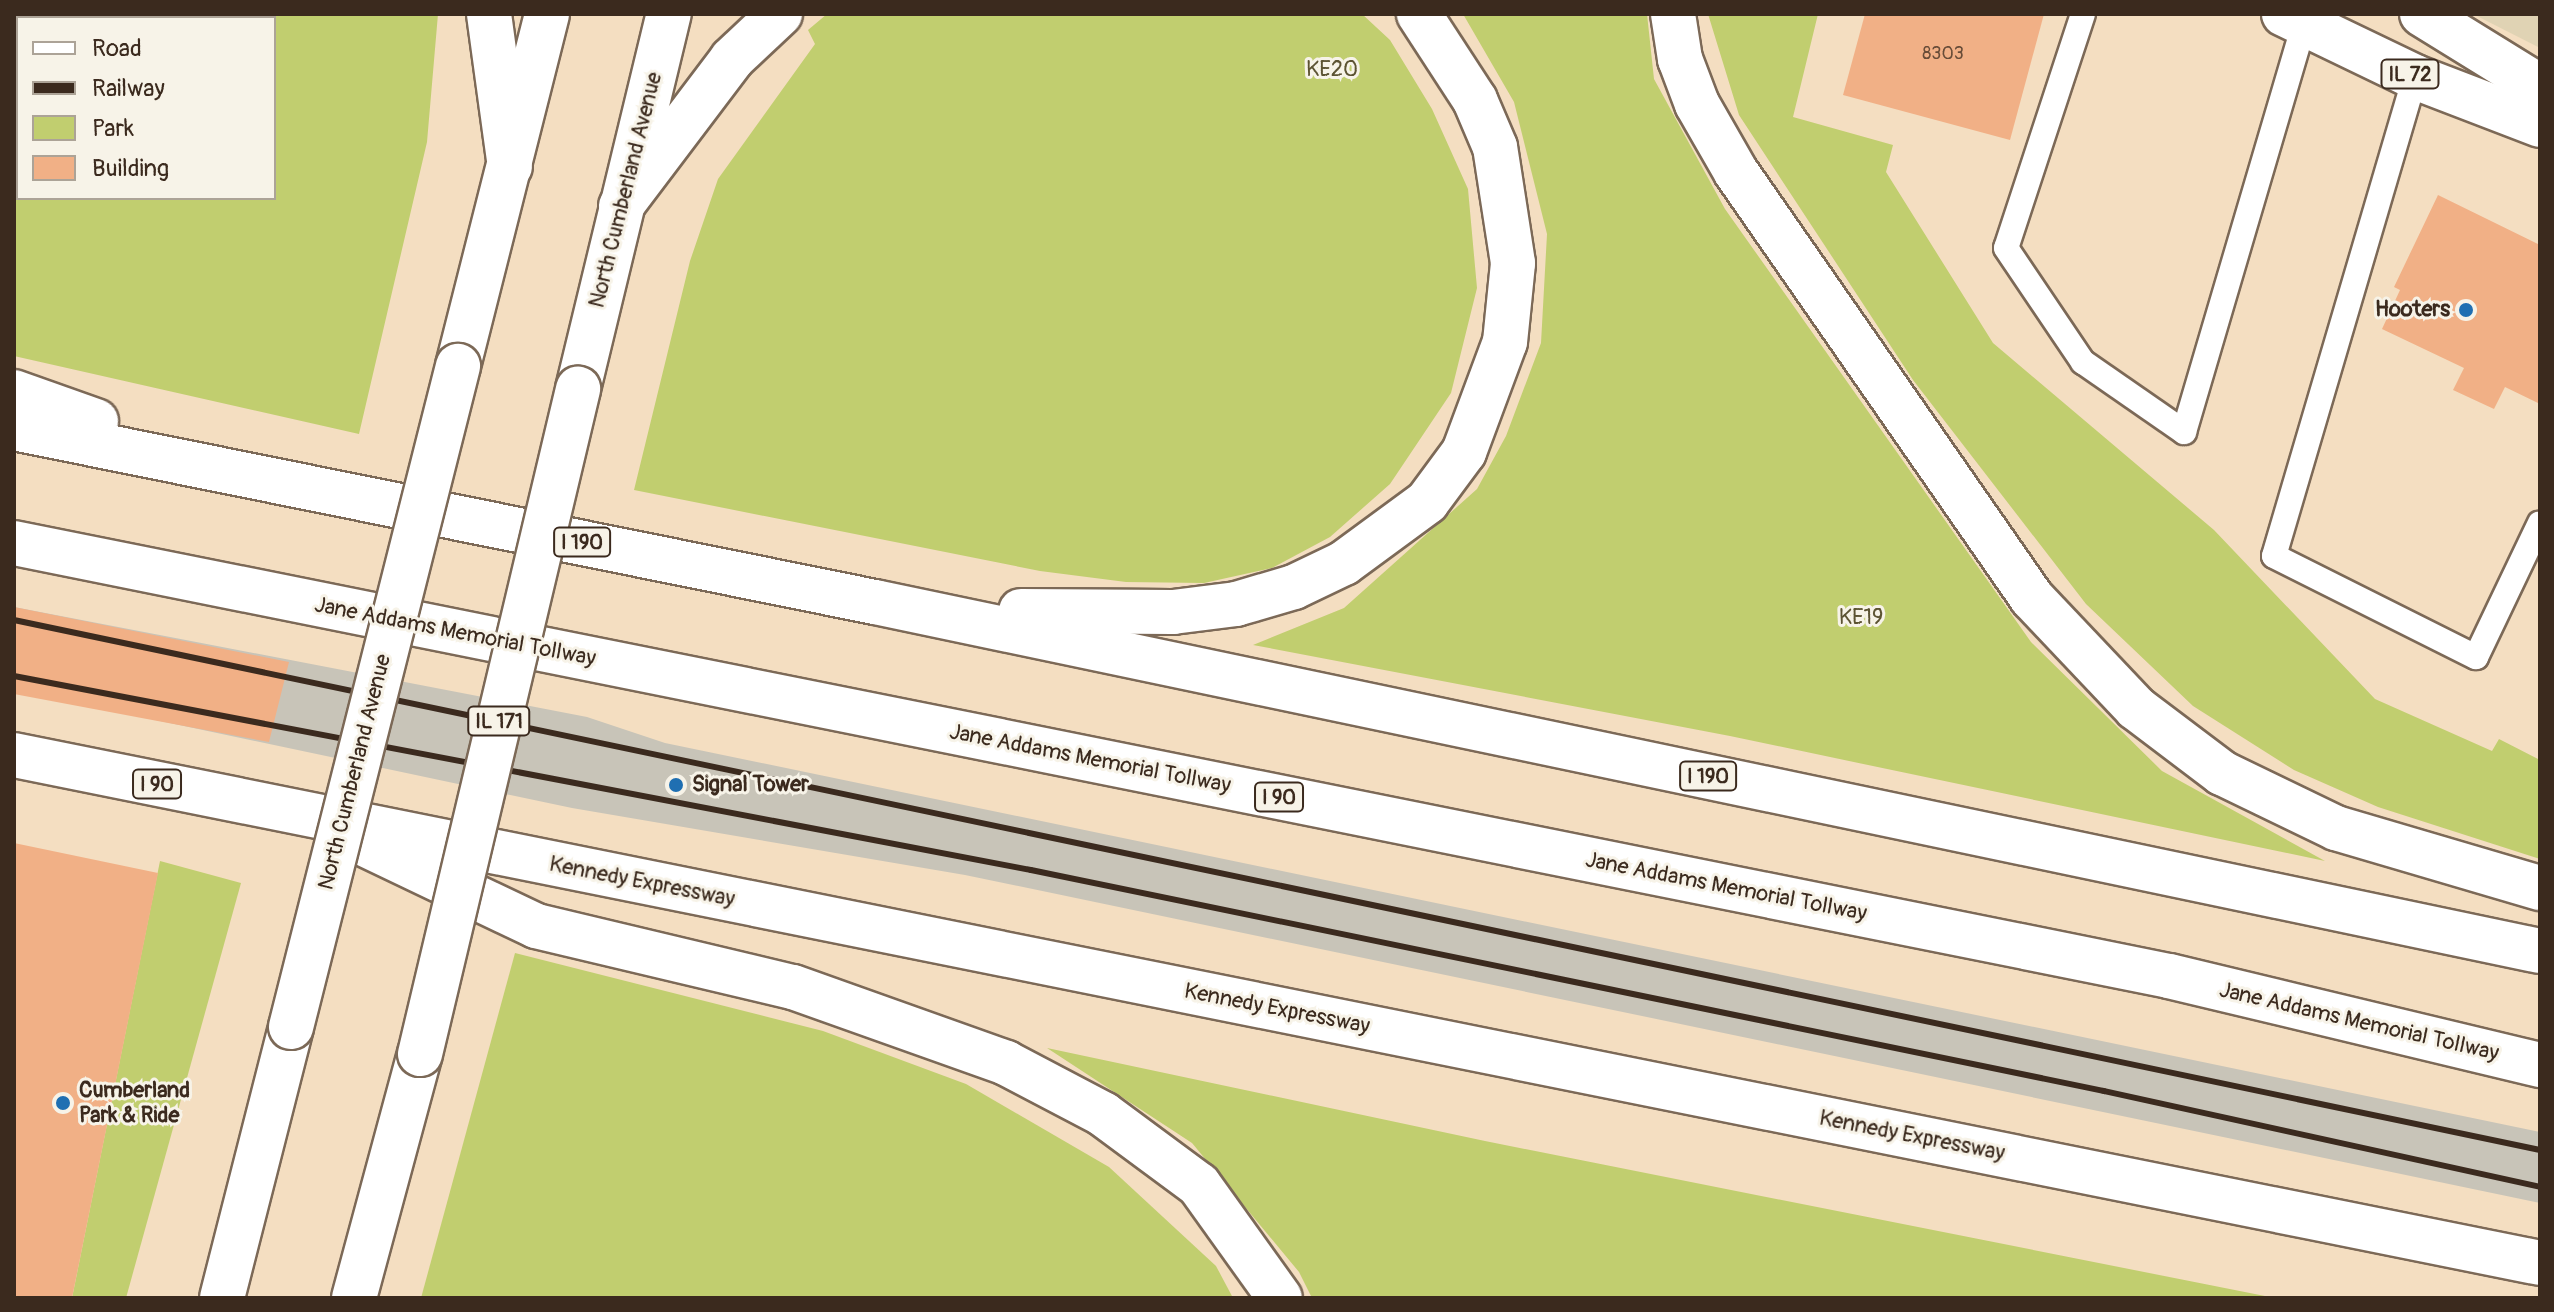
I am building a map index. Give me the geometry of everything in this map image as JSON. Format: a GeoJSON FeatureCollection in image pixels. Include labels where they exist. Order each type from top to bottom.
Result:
{"type":"FeatureCollection","features":[{"type":"Feature","properties":{"kind":"main road"},"geometry":{"type":"LineString","coordinates":[[489,14],[510,167]]}},
{"type":"Feature","properties":{"kind":"main road","name":"North Cumberland Avenue"},"geometry":{"type":"LineString","coordinates":[[222,1298],[547,14]]}},
{"type":"Feature","properties":{"kind":"main road","name":"North Cumberland Avenue"},"geometry":{"type":"LineString","coordinates":[[354,1298],[420,1054],[669,14]]}},
{"type":"Feature","properties":{"kind":"main road"},"geometry":{"type":"LineString","coordinates":[[621,206],[732,59],[780,14]]}},
{"type":"Feature","properties":{"kind":"main road"},"geometry":{"type":"LineString","coordinates":[[875,602],[1069,614],[1173,612],[1236,604],[1294,587],[1344,563],[1427,502],[1464,452],[1488,398],[1505,342],[1513,263],[1495,147],[1475,100],[1419,14]]}},
{"type":"Feature","properties":{"kind":"main road"},"geometry":{"type":"LineString","coordinates":[[1673,14],[1680,59],[1697,104],[1736,172],[2032,598],[2136,708],[2222,773],[2336,828],[2540,888]]}},
{"type":"Feature","properties":{"kind":"main road"},"geometry":{"type":"LineString","coordinates":[[2422,14],[2540,87]]}},
{"type":"Feature","properties":{"kind":"main road","name":"IL 72"},"geometry":{"type":"LineString","coordinates":[[2294,18],[2415,77],[2540,125]]}},
{"type":"Feature","properties":{"kind":"main road"},"geometry":{"type":"LineString","coordinates":[[14,392],[289,482]]}},
{"type":"Feature","properties":{"kind":"main road","name":"I 190"},"geometry":{"type":"LineString","coordinates":[[14,428],[875,602],[2540,951]]}},
{"type":"Feature","properties":{"kind":"main road","name":"Jane Addams Memorial Tollway"},"geometry":{"type":"LineString","coordinates":[[14,543],[2169,976],[2540,1065]]}},
{"type":"Feature","properties":{"kind":"main road","name":"Kennedy Expressway"},"geometry":{"type":"LineString","coordinates":[[14,755],[2540,1263]]}},
{"type":"Feature","properties":{"kind":"main road"},"geometry":{"type":"LineString","coordinates":[[299,814],[536,926],[793,987],[1006,1063],[1103,1114],[1199,1185],[1280,1298]]}},
{"type":"Feature","properties":{"kind":"lane"},"geometry":{"type":"LineString","coordinates":[[2083,14],[2006,248],[2083,362],[2184,432],[2294,18]]}},
{"type":"Feature","properties":{"kind":"lane"},"geometry":{"type":"LineString","coordinates":[[2415,77],[2274,556],[2476,657],[2540,523]]}},
{"type":"Feature","properties":{"kind":"shaded area"},"geometry":{"type":"Polygon","coordinates":[[[2473,14],[2540,14],[2540,48],[2473,14]]]}},
{"type":"Feature","properties":{"kind":"shaded area"},"geometry":{"type":"Polygon","coordinates":[[[14,607],[587,717],[665,743],[2540,1132],[2540,1203],[965,875],[572,808],[14,690],[14,607]]]}},
{"type":"Feature","properties":{"kind":"green space"},"geometry":{"type":"Polygon","coordinates":[[[14,14],[438,14],[427,142],[359,434],[14,356],[14,14]]]}},
{"type":"Feature","properties":{"kind":"green space","name":"KE20"},"geometry":{"type":"Polygon","coordinates":[[[827,14],[1362,14],[1390,40],[1432,109],[1468,189],[1477,288],[1451,393],[1390,484],[1330,537],[1272,568],[1204,583],[1126,582],[1040,571],[634,490],[690,261],[718,179],[815,44],[808,30],[827,14]]]}},
{"type":"Feature","properties":{"kind":"green space","name":"KE19"},"geometry":{"type":"Polygon","coordinates":[[[1463,14],[1647,14],[1654,79],[1725,209],[2031,642],[2162,771],[2325,861],[1730,736],[1253,645],[1344,608],[1477,489],[1506,436],[1541,343],[1547,234],[1514,102],[1463,14]]]}},
{"type":"Feature","properties":{"kind":"green space"},"geometry":{"type":"Polygon","coordinates":[[[1708,14],[1818,14],[1793,117],[1893,145],[1886,172],[1993,343],[2214,530],[2375,699],[2492,751],[2499,739],[2540,760],[2540,859],[2378,807],[2294,770],[2193,706],[2086,604],[1913,380],[1739,115],[1708,14]]]}},
{"type":"Feature","properties":{"kind":"green space"},"geometry":{"type":"Polygon","coordinates":[[[160,861],[241,883],[126,1298],[72,1298],[160,861]]]}},
{"type":"Feature","properties":{"kind":"green space"},"geometry":{"type":"Polygon","coordinates":[[[515,953],[823,1031],[966,1084],[1109,1167],[1216,1266],[1233,1298],[421,1298],[515,953]]]}},
{"type":"Feature","properties":{"kind":"green space"},"geometry":{"type":"Polygon","coordinates":[[[1047,1048],[1485,1141],[2275,1298],[1312,1298],[1299,1272],[1192,1143],[1047,1048]]]}},
{"type":"Feature","properties":{"kind":"building"},"geometry":{"type":"Polygon","coordinates":[[[1865,14],[2044,14],[2010,140],[1843,95],[1865,14]]]}},
{"type":"Feature","properties":{"kind":"building","name":"Hooters"},"geometry":{"type":"Polygon","coordinates":[[[2438,195],[2540,245],[2538,403],[2505,387],[2494,409],[2453,390],[2464,368],[2382,329],[2400,290],[2394,287],[2438,195]]]}},
{"type":"Feature","properties":{"kind":"building"},"geometry":{"type":"Polygon","coordinates":[[[14,607],[289,662],[269,742],[14,694],[14,607]]]}},
{"type":"Feature","properties":{"kind":"building","name":"Signal Tower"},"geometry":{"type":"Polygon","coordinates":[[[671,777],[683,779],[681,792],[668,790],[671,777]]]}},
{"type":"Feature","properties":{"kind":"building","name":"Cumberland Park & Ride"},"geometry":{"type":"Polygon","coordinates":[[[14,843],[158,873],[72,1298],[14,1298],[14,843]]]}},
{"type":"Feature","properties":{"kind":"railway"},"geometry":{"type":"LineString","coordinates":[[14,620],[2540,1150]]}},
{"type":"Feature","properties":{"kind":"railway"},"geometry":{"type":"LineString","coordinates":[[14,676],[1031,870],[2104,1091],[2540,1187]]}},
{"type":"Feature","properties":{"kind":"place","name":"Hooters"},"geometry":{"type":"Point","coordinates":[2466,310]}},
{"type":"Feature","properties":{"kind":"place","name":"Signal Tower"},"geometry":{"type":"Point","coordinates":[676,785]}},
{"type":"Feature","properties":{"kind":"place","name":"Cumberland Park & Ride"},"geometry":{"type":"Point","coordinates":[63,1103]}}]}
